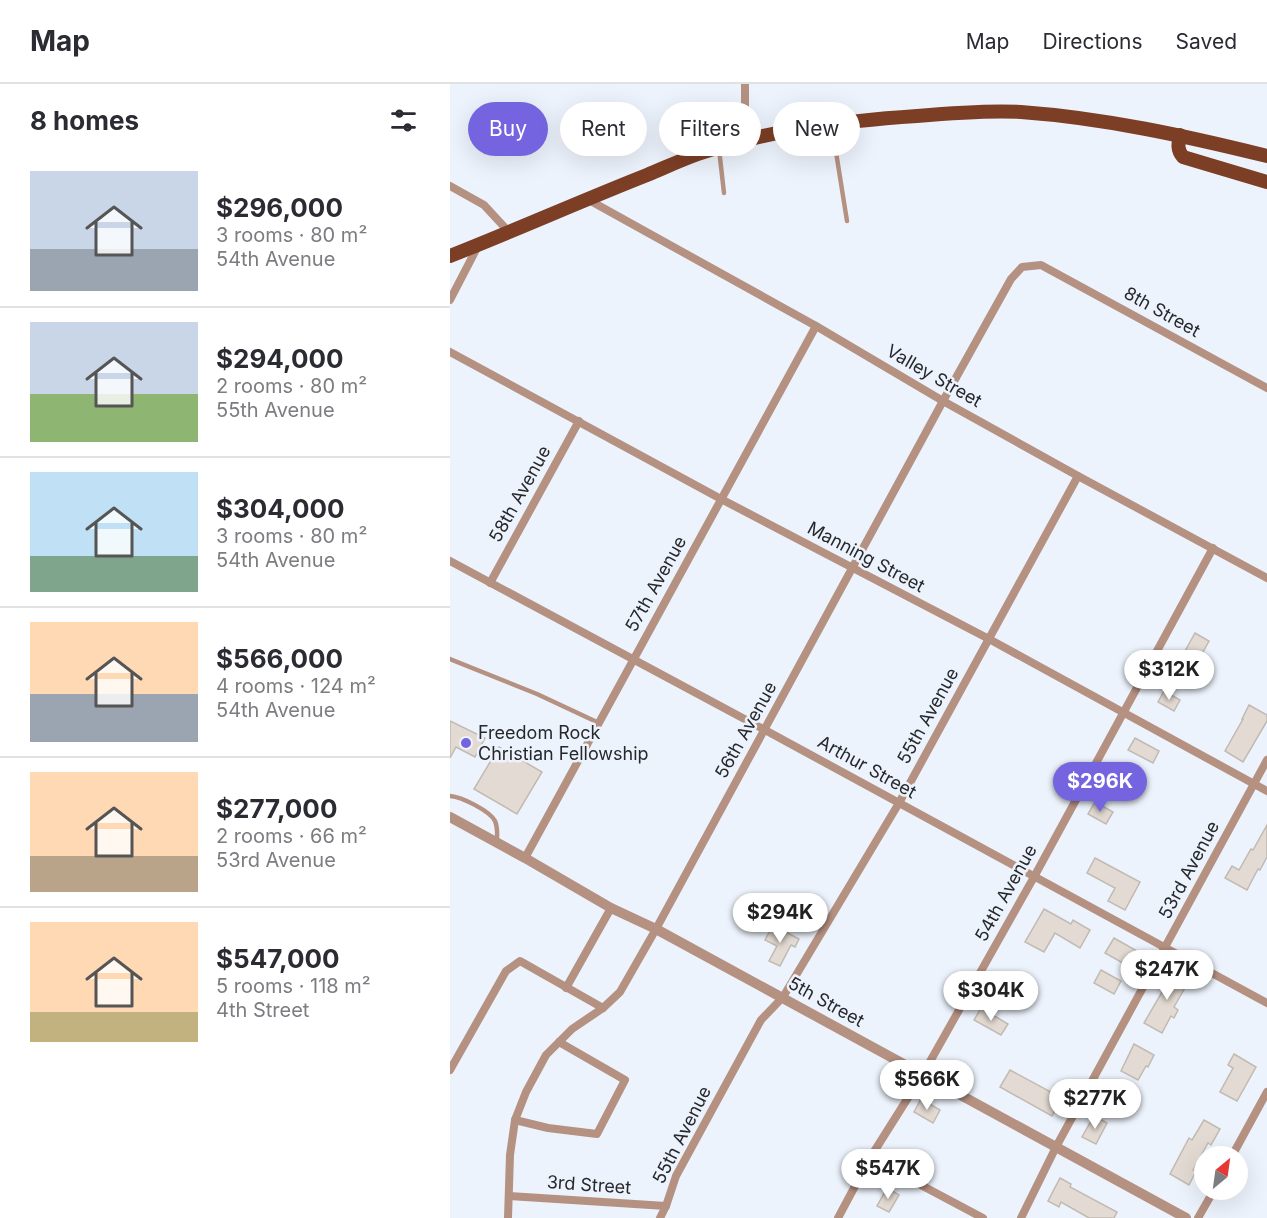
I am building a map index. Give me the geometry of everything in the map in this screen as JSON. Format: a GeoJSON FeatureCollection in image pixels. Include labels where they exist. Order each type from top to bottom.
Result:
{"type":"FeatureCollection","features":[{"type":"Feature","properties":{"kind":"main road"},"geometry":{"type":"LineString","coordinates":[[860,120],[957,112],[1018,112],[1063,116],[1180,135],[1267,156]]}},
{"type":"Feature","properties":{"kind":"main road"},"geometry":{"type":"LineString","coordinates":[[1180,135],[1178,147],[1183,157],[1267,182]]}},
{"type":"Feature","properties":{"kind":"main road"},"geometry":{"type":"LineString","coordinates":[[1199,139],[1267,166]]}},
{"type":"Feature","properties":{"kind":"main road"},"geometry":{"type":"LineString","coordinates":[[450,256],[693,156]]}},
{"type":"Feature","properties":{"kind":"street"},"geometry":{"type":"LineString","coordinates":[[745,84],[745,102]]}},
{"type":"Feature","properties":{"kind":"street"},"geometry":{"type":"LineString","coordinates":[[450,186],[484,205],[509,232]]}},
{"type":"Feature","properties":{"kind":"street","name":"Valley Street"},"geometry":{"type":"LineString","coordinates":[[587,199],[816,326],[943,401],[1267,578]]}},
{"type":"Feature","properties":{"kind":"street"},"geometry":{"type":"LineString","coordinates":[[450,300],[480,244]]}},
{"type":"Feature","properties":{"kind":"street","name":"8th Street"},"geometry":{"type":"LineString","coordinates":[[1041,265],[1267,387]]}},
{"type":"Feature","properties":{"kind":"street","name":"56th Avenue"},"geometry":{"type":"LineString","coordinates":[[508,1218],[510,1155],[515,1120],[526,1092],[546,1055],[572,1029],[603,1008],[620,992],[657,929],[1011,279],[1022,267],[1041,265]]}},
{"type":"Feature","properties":{"kind":"street","name":"57th Avenue"},"geometry":{"type":"LineString","coordinates":[[525,858],[816,326]]}},
{"type":"Feature","properties":{"kind":"street","name":"Manning Street"},"geometry":{"type":"LineString","coordinates":[[450,352],[852,569],[989,639],[1267,791]]}},
{"type":"Feature","properties":{"kind":"street","name":"58th Avenue"},"geometry":{"type":"LineString","coordinates":[[490,583],[579,421]]}},
{"type":"Feature","properties":{"kind":"street","name":"55th Avenue"},"geometry":{"type":"LineString","coordinates":[[660,1218],[676,1176],[762,1020],[783,997],[899,803],[1078,476]]}},
{"type":"Feature","properties":{"kind":"street","name":"54th Avenue"},"geometry":{"type":"LineString","coordinates":[[838,1218],[870,1158],[923,1074],[1034,877],[1213,548]]}},
{"type":"Feature","properties":{"kind":"street","name":"Arthur Street"},"geometry":{"type":"LineString","coordinates":[[450,561],[1267,1004]]}},
{"type":"Feature","properties":{"kind":"street","name":"53rd Avenue"},"geometry":{"type":"LineString","coordinates":[[1021,1218],[1056,1147],[1267,760]]}},
{"type":"Feature","properties":{"kind":"street","name":"5th Street"},"geometry":{"type":"LineString","coordinates":[[450,817],[611,908],[657,929],[1186,1218]]}},
{"type":"Feature","properties":{"kind":"street"},"geometry":{"type":"LineString","coordinates":[[566,988],[611,908]]}},
{"type":"Feature","properties":{"kind":"street"},"geometry":{"type":"LineString","coordinates":[[450,1070],[506,971],[520,961],[603,1008]]}},
{"type":"Feature","properties":{"kind":"street"},"geometry":{"type":"LineString","coordinates":[[515,1120],[548,1128],[597,1134],[625,1080],[559,1042]]}},
{"type":"Feature","properties":{"kind":"street"},"geometry":{"type":"LineString","coordinates":[[1237,1146],[1267,1092]]}},
{"type":"Feature","properties":{"kind":"street"},"geometry":{"type":"LineString","coordinates":[[870,1158],[983,1218]]}},
{"type":"Feature","properties":{"kind":"street","name":"3rd Street"},"geometry":{"type":"LineString","coordinates":[[509,1196],[666,1206]]}},
{"type":"Feature","properties":{"kind":"street"},"geometry":{"type":"LineString","coordinates":[[1198,1218],[1208,1200]]}},
{"type":"Feature","properties":{"kind":"lane"},"geometry":{"type":"LineString","coordinates":[[719,156],[724,193]]}},
{"type":"Feature","properties":{"kind":"lane"},"geometry":{"type":"LineString","coordinates":[[836,156],[847,221]]}},
{"type":"Feature","properties":{"kind":"lane"},"geometry":{"type":"LineString","coordinates":[[450,659],[537,694],[599,723]]}},
{"type":"Feature","properties":{"kind":"lane"},"geometry":{"type":"LineString","coordinates":[[450,796],[456,796],[484,810],[494,819],[497,828],[497,842]]}},
{"type":"Feature","properties":{"kind":"building"},"geometry":{"type":"Polygon","coordinates":[[[1195,633],[1209,641],[1198,661],[1184,653],[1195,633]]]}},
{"type":"Feature","properties":{"kind":"building"},"geometry":{"type":"Polygon","coordinates":[[[1164,691],[1180,700],[1174,711],[1158,702],[1164,691]]]}},
{"type":"Feature","properties":{"kind":"building"},"geometry":{"type":"Polygon","coordinates":[[[1249,705],[1267,715],[1267,721],[1243,762],[1225,751],[1249,705]]]}},
{"type":"Feature","properties":{"kind":"building","name":"Freedom Rock Christian Fellowship"},"geometry":{"type":"Polygon","coordinates":[[[450,721],[485,738],[475,757],[456,747],[450,758],[450,721]]]}},
{"type":"Feature","properties":{"kind":"building"},"geometry":{"type":"Polygon","coordinates":[[[1135,738],[1159,751],[1153,763],[1128,750],[1135,738]]]}},
{"type":"Feature","properties":{"kind":"building"},"geometry":{"type":"Polygon","coordinates":[[[499,747],[542,772],[517,814],[474,789],[499,747]]]}},
{"type":"Feature","properties":{"kind":"building"},"geometry":{"type":"Polygon","coordinates":[[[1095,802],[1113,812],[1106,824],[1088,814],[1095,802]]]}},
{"type":"Feature","properties":{"kind":"building"},"geometry":{"type":"Polygon","coordinates":[[[1267,825],[1267,857],[1247,890],[1225,878],[1232,866],[1239,870],[1267,825]]]}},
{"type":"Feature","properties":{"kind":"building"},"geometry":{"type":"Polygon","coordinates":[[[1095,858],[1140,882],[1125,910],[1108,901],[1115,888],[1087,873],[1095,858]]]}},
{"type":"Feature","properties":{"kind":"building"},"geometry":{"type":"Polygon","coordinates":[[[1044,909],[1071,924],[1073,920],[1090,930],[1080,948],[1055,933],[1044,952],[1025,942],[1044,909]]]}},
{"type":"Feature","properties":{"kind":"building"},"geometry":{"type":"Polygon","coordinates":[[[773,925],[799,939],[795,947],[791,945],[780,966],[769,961],[777,946],[765,940],[773,925]]]}},
{"type":"Feature","properties":{"kind":"building"},"geometry":{"type":"Polygon","coordinates":[[[1114,938],[1137,951],[1128,966],[1105,953],[1114,938]]]}},
{"type":"Feature","properties":{"kind":"building"},"geometry":{"type":"Polygon","coordinates":[[[1170,968],[1190,979],[1174,1007],[1178,1010],[1174,1018],[1171,1016],[1162,1033],[1144,1023],[1165,987],[1161,984],[1170,968]]]}},
{"type":"Feature","properties":{"kind":"building"},"geometry":{"type":"Polygon","coordinates":[[[1101,970],[1121,981],[1114,994],[1094,983],[1101,970]]]}},
{"type":"Feature","properties":{"kind":"building"},"geometry":{"type":"Polygon","coordinates":[[[981,1008],[1008,1024],[1001,1035],[974,1020],[981,1008]]]}},
{"type":"Feature","properties":{"kind":"building"},"geometry":{"type":"Polygon","coordinates":[[[1134,1044],[1154,1055],[1138,1080],[1121,1071],[1134,1044]]]}},
{"type":"Feature","properties":{"kind":"building"},"geometry":{"type":"Polygon","coordinates":[[[1234,1054],[1256,1067],[1237,1101],[1220,1092],[1233,1068],[1228,1065],[1234,1054]]]}},
{"type":"Feature","properties":{"kind":"building"},"geometry":{"type":"Polygon","coordinates":[[[1010,1070],[1062,1098],[1052,1116],[1000,1087],[1010,1070]]]}},
{"type":"Feature","properties":{"kind":"building"},"geometry":{"type":"Polygon","coordinates":[[[1110,1087],[1135,1100],[1127,1115],[1102,1101],[1110,1087]]]}},
{"type":"Feature","properties":{"kind":"building"},"geometry":{"type":"Polygon","coordinates":[[[921,1099],[940,1110],[933,1123],[914,1112],[921,1099]]]}},
{"type":"Feature","properties":{"kind":"building"},"geometry":{"type":"Polygon","coordinates":[[[1094,1116],[1107,1123],[1096,1144],[1082,1137],[1094,1116]]]}},
{"type":"Feature","properties":{"kind":"building"},"geometry":{"type":"Polygon","coordinates":[[[1204,1120],[1220,1129],[1211,1145],[1208,1143],[1206,1146],[1194,1146],[1194,1175],[1189,1185],[1170,1174],[1189,1138],[1192,1140],[1204,1120]]]}},
{"type":"Feature","properties":{"kind":"building"},"geometry":{"type":"Polygon","coordinates":[[[1060,1178],[1071,1184],[1070,1187],[1117,1212],[1114,1218],[1089,1218],[1061,1202],[1059,1207],[1048,1201],[1060,1178]]]}},
{"type":"Feature","properties":{"kind":"building"},"geometry":{"type":"Polygon","coordinates":[[[887,1188],[899,1195],[889,1212],[877,1206],[887,1188]]]}},
{"type":"Feature","properties":{"kind":"place","name":"Freedom Rock Christian Fellowship"},"geometry":{"type":"Point","coordinates":[466,743]}}]}
